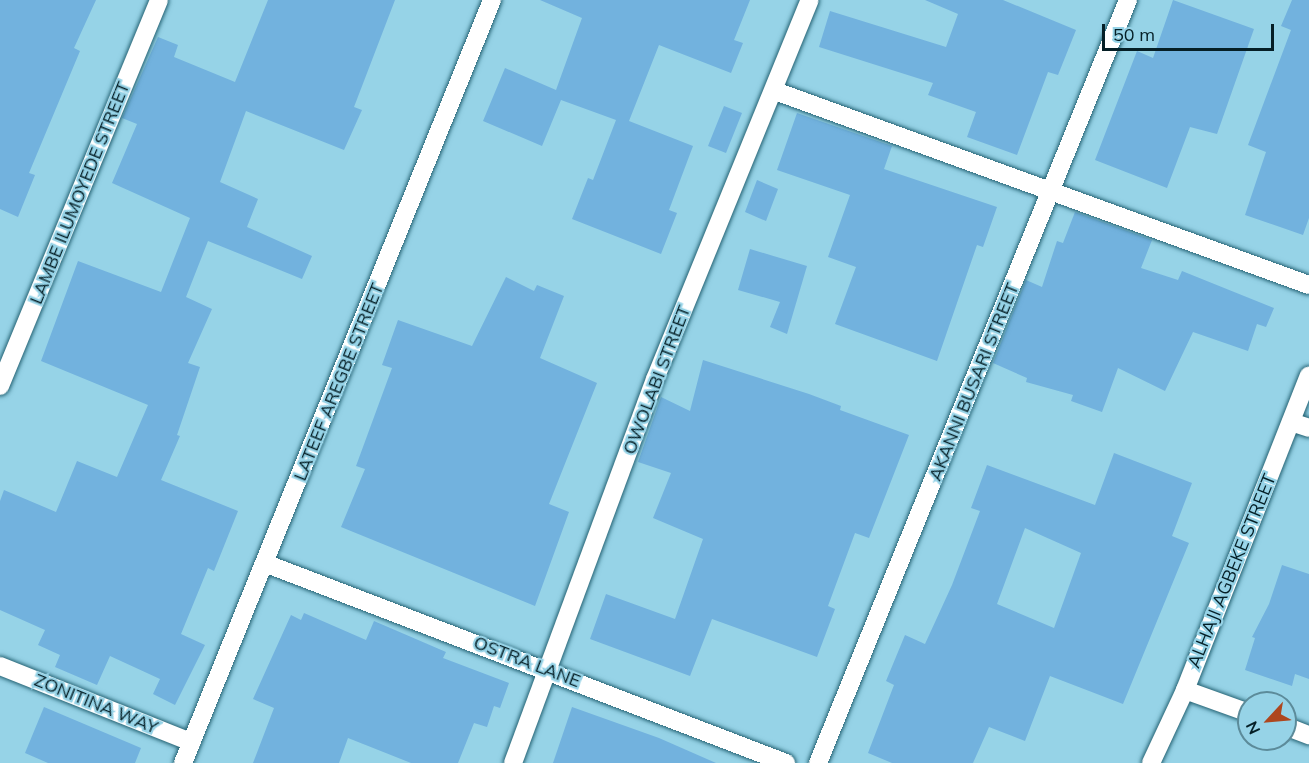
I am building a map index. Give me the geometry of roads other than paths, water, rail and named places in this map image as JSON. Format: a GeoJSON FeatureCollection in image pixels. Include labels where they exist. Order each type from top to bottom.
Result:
{"type":"FeatureCollection","features":[{"type":"Feature","properties":{"kind":"street","name":"LAMBE ILUMOYEDE STREET"},"geometry":{"type":"LineString","coordinates":[[0,386],[159,0]]}},
{"type":"Feature","properties":{"kind":"street","name":"LATEEF AREGBE STREET"},"geometry":{"type":"LineString","coordinates":[[183,763],[267,564],[492,0]]}},
{"type":"Feature","properties":{"kind":"street","name":"OWOLABI STREET"},"geometry":{"type":"LineString","coordinates":[[513,763],[550,670],[655,379],[776,91],[810,0]]}},
{"type":"Feature","properties":{"kind":"street","name":"AKANNI BUSARI STREET"},"geometry":{"type":"LineString","coordinates":[[818,763],[1128,0]]}},
{"type":"Feature","properties":{"kind":"street"},"geometry":{"type":"LineString","coordinates":[[776,91],[1052,189],[1309,285]]}},
{"type":"Feature","properties":{"kind":"street","name":"ALHAJI AGBEKE STREET"},"geometry":{"type":"LineString","coordinates":[[1151,763],[1185,690],[1309,376]]}},
{"type":"Feature","properties":{"kind":"street"},"geometry":{"type":"LineString","coordinates":[[1291,422],[1309,428]]}},
{"type":"Feature","properties":{"kind":"street","name":"OSTRA LANE"},"geometry":{"type":"LineString","coordinates":[[267,564],[550,670],[786,763]]}},
{"type":"Feature","properties":{"kind":"street","name":"ZONITINA WAY"},"geometry":{"type":"LineString","coordinates":[[0,666],[191,742]]}},
{"type":"Feature","properties":{"kind":"street"},"geometry":{"type":"LineString","coordinates":[[1185,690],[1237,709]]}}]}
